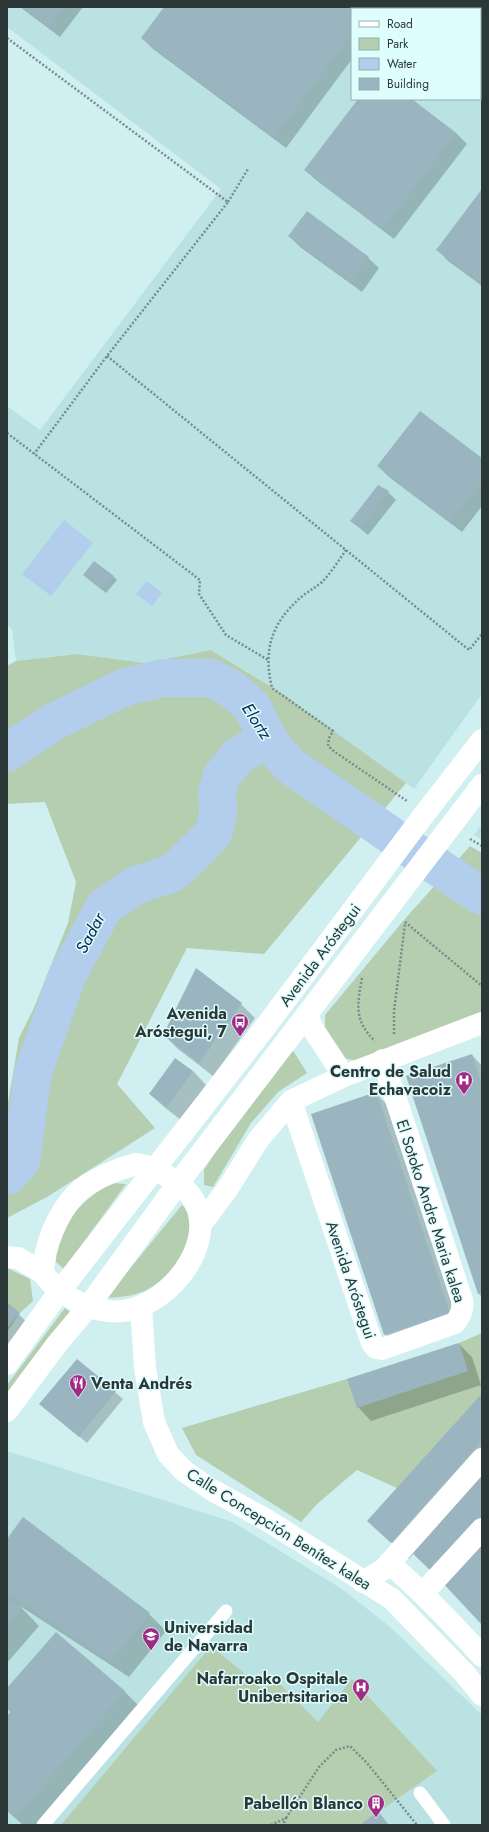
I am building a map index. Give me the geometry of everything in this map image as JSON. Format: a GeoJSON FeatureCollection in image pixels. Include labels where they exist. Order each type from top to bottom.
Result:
{"type":"FeatureCollection","features":[{"type":"Feature","properties":{"kind":"main road","name":"Avenida Aróstegui"},"geometry":{"type":"LineString","coordinates":[[7,1364],[59,1292],[156,1169],[364,897],[422,816],[482,740]]}},
{"type":"Feature","properties":{"kind":"main road","name":"Avenida Aróstegui"},"geometry":{"type":"LineString","coordinates":[[7,1411],[57,1344],[88,1307],[178,1182],[307,1016],[482,785]]}},
{"type":"Feature","properties":{"kind":"main road","name":"Avenida Aróstegui"},"geometry":{"type":"LineString","coordinates":[[307,1016],[313,1029],[344,1076]]}},
{"type":"Feature","properties":{"kind":"main road"},"geometry":{"type":"LineString","coordinates":[[7,1257],[18,1258],[43,1273],[59,1292],[88,1307],[117,1312],[141,1307],[165,1292],[187,1269],[198,1244],[202,1223],[228,1188],[258,1140],[291,1101],[344,1076],[382,1051],[481,1027]]}},
{"type":"Feature","properties":{"kind":"main road","name":"El Sotoko Andre Maria kalea"},"geometry":{"type":"LineString","coordinates":[[382,1051],[462,1300],[463,1308],[460,1316]]}},
{"type":"Feature","properties":{"kind":"main road","name":"Avenida Aróstegui"},"geometry":{"type":"LineString","coordinates":[[291,1101],[314,1181],[369,1344],[376,1348],[382,1349],[455,1323],[460,1316]]}},
{"type":"Feature","properties":{"kind":"main road"},"geometry":{"type":"LineString","coordinates":[[43,1273],[44,1257],[49,1242],[62,1215],[77,1194],[114,1170],[136,1164],[156,1169],[178,1182],[193,1196],[202,1223]]}},
{"type":"Feature","properties":{"kind":"main road","name":"Calle Concepción Benítez kalea"},"geometry":{"type":"LineString","coordinates":[[141,1307],[145,1368],[154,1422],[168,1454],[184,1471],[212,1490],[264,1519],[392,1599],[474,1678],[482,1695]]}},
{"type":"Feature","properties":{"kind":"main road"},"geometry":{"type":"LineString","coordinates":[[363,1582],[384,1569],[482,1459]]}},
{"type":"Feature","properties":{"kind":"main road"},"geometry":{"type":"LineString","coordinates":[[423,1593],[482,1529]]}},
{"type":"Feature","properties":{"kind":"main road","name":"Calle Concepción Benítez kalea"},"geometry":{"type":"LineString","coordinates":[[389,1563],[409,1579],[482,1656]]}},
{"type":"Feature","properties":{"kind":"lane"},"geometry":{"type":"LineString","coordinates":[[43,1825],[226,1611]]}},
{"type":"Feature","properties":{"kind":"lane"},"geometry":{"type":"LineString","coordinates":[[420,1793],[444,1825]]}},
{"type":"Feature","properties":{"kind":"path"},"geometry":{"type":"LineString","coordinates":[[7,38],[228,202]]}},
{"type":"Feature","properties":{"kind":"path"},"geometry":{"type":"LineString","coordinates":[[34,454],[107,356],[228,202],[248,169]]}},
{"type":"Feature","properties":{"kind":"path"},"geometry":{"type":"LineString","coordinates":[[107,356],[469,650],[482,634]]}},
{"type":"Feature","properties":{"kind":"path"},"geometry":{"type":"LineString","coordinates":[[7,433],[200,580],[199,594],[226,635],[268,660]]}},
{"type":"Feature","properties":{"kind":"path"},"geometry":{"type":"LineString","coordinates":[[346,550],[323,581],[300,598],[278,622],[268,652],[268,672],[272,688],[333,731],[329,738],[328,746],[401,797]]}},
{"type":"Feature","properties":{"kind":"path"},"geometry":{"type":"LineString","coordinates":[[470,839],[482,846]]}},
{"type":"Feature","properties":{"kind":"path"},"geometry":{"type":"LineString","coordinates":[[394,1039],[394,1011],[405,922],[482,986]]}},
{"type":"Feature","properties":{"kind":"path"},"geometry":{"type":"LineString","coordinates":[[363,976],[358,1006],[360,1022],[382,1051]]}},
{"type":"Feature","properties":{"kind":"path"},"geometry":{"type":"LineString","coordinates":[[283,1825],[319,1767],[336,1750],[350,1746],[372,1769],[417,1825]]}},
{"type":"Feature","properties":{"kind":"path"},"geometry":{"type":"LineString","coordinates":[[271,1825],[286,1818]]}},
{"type":"Feature","properties":{"kind":"shaded area"},"geometry":{"type":"Polygon","coordinates":[[[7,7],[482,7],[482,694],[414,789],[284,695],[211,650],[145,663],[77,654],[16,661],[12,629],[7,625],[7,406],[40,430],[221,189],[7,27],[7,7]]]}},
{"type":"Feature","properties":{"kind":"shaded area"},"geometry":{"type":"Polygon","coordinates":[[[482,824],[482,840],[474,835],[482,824]]]}},
{"type":"Feature","properties":{"kind":"shaded area","name":"Universidad de Navarra"},"geometry":{"type":"Polygon","coordinates":[[[7,1451],[233,1522],[342,1589],[389,1626],[482,1715],[482,1825],[7,1825],[7,1451]]]}},
{"type":"Feature","properties":{"kind":"green space"},"geometry":{"type":"Polygon","coordinates":[[[211,650],[284,695],[406,783],[264,954],[187,948],[117,1084],[155,1128],[47,1197],[7,1218],[7,1109],[19,1038],[33,1010],[68,923],[76,882],[45,802],[7,804],[7,666],[16,661],[77,654],[145,663],[211,650]]]}},
{"type":"Feature","properties":{"kind":"green space"},"geometry":{"type":"Polygon","coordinates":[[[470,846],[482,853],[482,1017],[359,1061],[347,1059],[333,1051],[325,1031],[325,1015],[404,920],[470,846]]]}},
{"type":"Feature","properties":{"kind":"green space"},"geometry":{"type":"Polygon","coordinates":[[[287,1041],[307,1073],[278,1092],[251,1123],[213,1187],[204,1185],[204,1170],[287,1041]]]}},
{"type":"Feature","properties":{"kind":"green space"},"geometry":{"type":"Polygon","coordinates":[[[112,1183],[126,1184],[64,1269],[56,1262],[56,1249],[65,1226],[81,1205],[101,1189],[112,1183]]]}},
{"type":"Feature","properties":{"kind":"green space"},"geometry":{"type":"Polygon","coordinates":[[[182,1205],[189,1215],[191,1227],[190,1239],[178,1262],[160,1281],[145,1291],[129,1296],[106,1298],[182,1205]]]}},
{"type":"Feature","properties":{"kind":"green space"},"geometry":{"type":"Polygon","coordinates":[[[7,1268],[30,1279],[33,1301],[20,1313],[7,1332],[7,1268]]]}},
{"type":"Feature","properties":{"kind":"green space"},"geometry":{"type":"Polygon","coordinates":[[[65,1308],[71,1313],[7,1397],[7,1385],[65,1308]]]}},
{"type":"Feature","properties":{"kind":"green space"},"geometry":{"type":"Polygon","coordinates":[[[482,1333],[482,1393],[397,1488],[357,1470],[317,1504],[301,1522],[196,1455],[182,1428],[347,1379],[459,1343],[482,1333]]]}},
{"type":"Feature","properties":{"kind":"green space"},"geometry":{"type":"Polygon","coordinates":[[[211,1646],[264,1690],[274,1678],[318,1722],[352,1679],[437,1771],[360,1825],[61,1825],[211,1646]]]}},
{"type":"Feature","properties":{"kind":"water"},"geometry":{"type":"Polygon","coordinates":[[[64,520],[93,543],[51,596],[22,574],[64,520]]]}},
{"type":"Feature","properties":{"kind":"water"},"geometry":{"type":"Polygon","coordinates":[[[147,581],[162,593],[152,606],[136,594],[147,581]]]}},
{"type":"Feature","properties":{"kind":"building"},"geometry":{"type":"Polygon","coordinates":[[[22,7],[64,7],[49,27],[22,7]]]}},
{"type":"Feature","properties":{"kind":"building"},"geometry":{"type":"Polygon","coordinates":[[[164,7],[372,7],[351,8],[351,35],[274,138],[141,38],[164,7]]]}},
{"type":"Feature","properties":{"kind":"building"},"geometry":{"type":"Polygon","coordinates":[[[466,7],[468,8],[454,8],[466,7]]]}},
{"type":"Feature","properties":{"kind":"building"},"geometry":{"type":"Polygon","coordinates":[[[481,18],[482,18],[481,86],[481,18]]]}},
{"type":"Feature","properties":{"kind":"building"},"geometry":{"type":"Polygon","coordinates":[[[357,100],[413,100],[456,133],[382,229],[304,170],[357,100]]]}},
{"type":"Feature","properties":{"kind":"building"},"geometry":{"type":"Polygon","coordinates":[[[482,189],[482,284],[436,250],[482,189]]]}},
{"type":"Feature","properties":{"kind":"building"},"geometry":{"type":"Polygon","coordinates":[[[307,211],[369,257],[351,282],[288,236],[307,211]]]}},
{"type":"Feature","properties":{"kind":"building"},"geometry":{"type":"Polygon","coordinates":[[[420,411],[482,458],[482,481],[450,522],[377,466],[420,411]]]}},
{"type":"Feature","properties":{"kind":"building"},"geometry":{"type":"Polygon","coordinates":[[[378,485],[389,491],[360,528],[350,521],[378,485]]]}},
{"type":"Feature","properties":{"kind":"building"},"geometry":{"type":"Polygon","coordinates":[[[94,561],[114,576],[102,590],[83,575],[94,561]]]}},
{"type":"Feature","properties":{"kind":"building"},"geometry":{"type":"Polygon","coordinates":[[[196,968],[242,1003],[199,1063],[163,1035],[196,968]]]}},
{"type":"Feature","properties":{"kind":"building"},"geometry":{"type":"Polygon","coordinates":[[[472,1054],[482,1085],[482,1292],[478,1294],[406,1076],[472,1054]]]}},
{"type":"Feature","properties":{"kind":"building"},"geometry":{"type":"Polygon","coordinates":[[[175,1058],[193,1071],[167,1107],[149,1094],[175,1058]]]}},
{"type":"Feature","properties":{"kind":"building"},"geometry":{"type":"Polygon","coordinates":[[[376,1092],[450,1313],[384,1335],[311,1114],[376,1092]]]}},
{"type":"Feature","properties":{"kind":"building"},"geometry":{"type":"Polygon","coordinates":[[[7,1302],[20,1313],[7,1328],[7,1302]]]}},
{"type":"Feature","properties":{"kind":"building"},"geometry":{"type":"Polygon","coordinates":[[[459,1343],[468,1371],[357,1408],[347,1379],[459,1343]]]}},
{"type":"Feature","properties":{"kind":"building","name":"Venta Andrés"},"geometry":{"type":"Polygon","coordinates":[[[77,1359],[116,1391],[79,1437],[39,1404],[77,1359]]]}},
{"type":"Feature","properties":{"kind":"building"},"geometry":{"type":"Polygon","coordinates":[[[482,1393],[482,1441],[391,1543],[367,1521],[482,1393]]]}},
{"type":"Feature","properties":{"kind":"building"},"geometry":{"type":"Polygon","coordinates":[[[482,1469],[482,1519],[432,1572],[407,1548],[482,1469]]]}},
{"type":"Feature","properties":{"kind":"building"},"geometry":{"type":"Polygon","coordinates":[[[23,1517],[150,1613],[111,1661],[7,1593],[7,1539],[23,1517]]]}},
{"type":"Feature","properties":{"kind":"building"},"geometry":{"type":"Polygon","coordinates":[[[482,1535],[482,1625],[440,1580],[482,1535]]]}},
{"type":"Feature","properties":{"kind":"building"},"geometry":{"type":"Polygon","coordinates":[[[7,1598],[22,1608],[7,1626],[7,1598]]]}},
{"type":"Feature","properties":{"kind":"building"},"geometry":{"type":"Polygon","coordinates":[[[56,1632],[125,1691],[16,1817],[7,1810],[7,1716],[11,1711],[7,1708],[7,1688],[56,1632]]]}},
{"type":"Feature","properties":{"kind":"building","name":"Pabellón Blanco"},"geometry":{"type":"Polygon","coordinates":[[[378,1811],[389,1825],[360,1825],[378,1811]]]}},
{"type":"Feature","properties":{"kind":"waterway","name":"Elortz"},"geometry":{"type":"LineString","coordinates":[[7,753],[55,721],[125,687],[164,678],[211,678],[232,689],[252,707],[270,742],[288,764],[415,852],[482,896]]}},
{"type":"Feature","properties":{"kind":"waterway","name":"Sadar"},"geometry":{"type":"LineString","coordinates":[[7,1176],[21,1161],[33,1073],[67,976],[104,907],[136,885],[173,873],[201,846],[214,832],[218,814],[217,792],[222,776],[237,757],[254,746],[270,742]]}},
{"type":"Feature","properties":{"kind":"place","name":"Avenida Aróstegui, 7"},"geometry":{"type":"Point","coordinates":[240,1037]}},
{"type":"Feature","properties":{"kind":"place","name":"Centro de Salud Echavacoiz"},"geometry":{"type":"Point","coordinates":[464,1095]}},
{"type":"Feature","properties":{"kind":"place","name":"Venta Andrés"},"geometry":{"type":"Point","coordinates":[78,1398]}},
{"type":"Feature","properties":{"kind":"place","name":"Universidad de Navarra"},"geometry":{"type":"Point","coordinates":[151,1651]}},
{"type":"Feature","properties":{"kind":"place","name":"Nafarroako Ospitale Unibertsitarioa"},"geometry":{"type":"Point","coordinates":[361,1702]}},
{"type":"Feature","properties":{"kind":"place","name":"Pabellón Blanco"},"geometry":{"type":"Point","coordinates":[376,1818]}}]}
